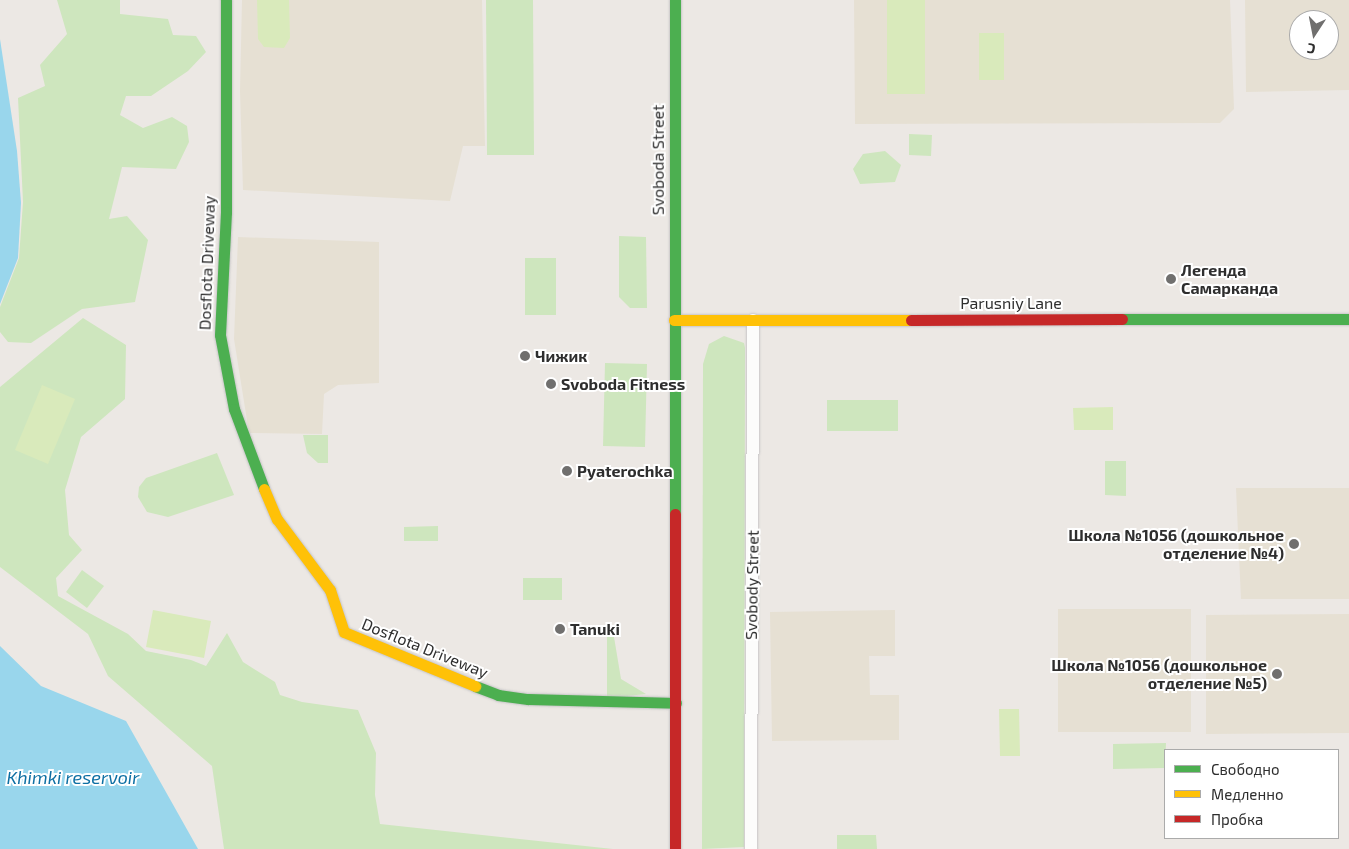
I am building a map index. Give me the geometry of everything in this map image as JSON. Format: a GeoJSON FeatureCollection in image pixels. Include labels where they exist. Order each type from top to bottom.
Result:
{"type":"FeatureCollection","features":[{"type":"Feature","properties":{"kind":"street","name":"Dosflota Driveway"},"geometry":{"type":"LineString","coordinates":[[226,0],[226,212],[220,335],[234,409],[248,451],[277,519],[330,590],[344,632],[498,695],[528,700],[676,703]]}},
{"type":"Feature","properties":{"kind":"street","name":"Svoboda Street"},"geometry":{"type":"LineString","coordinates":[[674,320],[675,0]]}},
{"type":"Feature","properties":{"kind":"street","name":"Parusniy Lane"},"geometry":{"type":"LineString","coordinates":[[674,320],[1349,319]]}},
{"type":"Feature","properties":{"kind":"street"},"geometry":{"type":"LineString","coordinates":[[674,320],[675,849]]}},
{"type":"Feature","properties":{"kind":"street","name":"Svobody Street"},"geometry":{"type":"LineString","coordinates":[[751,849],[753,320]]}},
{"type":"Feature","properties":{"kind":"shaded area"},"geometry":{"type":"Polygon","coordinates":[[[242,0],[482,0],[485,146],[463,146],[450,201],[243,190],[240,91],[242,0]]]}},
{"type":"Feature","properties":{"kind":"shaded area"},"geometry":{"type":"Polygon","coordinates":[[[854,0],[1230,0],[1234,109],[1220,123],[855,124],[854,0]]]}},
{"type":"Feature","properties":{"kind":"shaded area"},"geometry":{"type":"Polygon","coordinates":[[[1245,0],[1349,0],[1349,90],[1246,92],[1245,0]]]}},
{"type":"Feature","properties":{"kind":"shaded area"},"geometry":{"type":"Polygon","coordinates":[[[238,237],[379,242],[379,383],[338,385],[324,394],[322,434],[249,433],[234,339],[238,237]]]}},
{"type":"Feature","properties":{"kind":"shaded area","name":"Школа №1056 (дошкольное отделение №4)"},"geometry":{"type":"Polygon","coordinates":[[[1236,488],[1349,488],[1349,599],[1241,599],[1236,488]]]}},
{"type":"Feature","properties":{"kind":"shaded area"},"geometry":{"type":"Polygon","coordinates":[[[1058,609],[1191,609],[1191,732],[1058,732],[1058,609]]]}},
{"type":"Feature","properties":{"kind":"shaded area"},"geometry":{"type":"Polygon","coordinates":[[[895,610],[895,656],[869,656],[870,695],[899,695],[899,740],[772,741],[770,612],[895,610]]]}},
{"type":"Feature","properties":{"kind":"shaded area","name":"Школа №1056 (дошкольное отделение №5)"},"geometry":{"type":"Polygon","coordinates":[[[1349,614],[1349,733],[1206,734],[1206,615],[1349,614]]]}},
{"type":"Feature","properties":{"kind":"green space"},"geometry":{"type":"Polygon","coordinates":[[[57,0],[120,0],[120,14],[168,19],[173,35],[196,36],[206,52],[188,71],[151,96],[126,96],[120,115],[143,128],[172,117],[187,126],[189,142],[176,169],[122,167],[109,219],[127,216],[148,240],[135,302],[82,309],[31,343],[8,342],[0,332],[0,307],[19,258],[23,202],[18,98],[45,86],[40,65],[67,34],[57,0]]]}},
{"type":"Feature","properties":{"kind":"green space"},"geometry":{"type":"Polygon","coordinates":[[[257,0],[289,0],[290,38],[284,48],[264,47],[258,39],[257,0]]]}},
{"type":"Feature","properties":{"kind":"green space"},"geometry":{"type":"Polygon","coordinates":[[[486,0],[533,0],[534,155],[487,155],[486,0]]]}},
{"type":"Feature","properties":{"kind":"green space"},"geometry":{"type":"Polygon","coordinates":[[[887,0],[925,0],[925,94],[887,94],[887,0]]]}},
{"type":"Feature","properties":{"kind":"green space"},"geometry":{"type":"Polygon","coordinates":[[[979,33],[1004,33],[1004,80],[979,80],[979,33]]]}},
{"type":"Feature","properties":{"kind":"green space"},"geometry":{"type":"Polygon","coordinates":[[[909,134],[932,135],[931,156],[909,155],[909,134]]]}},
{"type":"Feature","properties":{"kind":"green space"},"geometry":{"type":"Polygon","coordinates":[[[885,151],[901,165],[895,182],[860,184],[853,169],[863,154],[885,151]]]}},
{"type":"Feature","properties":{"kind":"green space"},"geometry":{"type":"Polygon","coordinates":[[[619,236],[646,237],[647,308],[630,308],[619,297],[619,236]]]}},
{"type":"Feature","properties":{"kind":"green space"},"geometry":{"type":"Polygon","coordinates":[[[525,258],[556,258],[556,315],[525,315],[525,258]]]}},
{"type":"Feature","properties":{"kind":"green space"},"geometry":{"type":"Polygon","coordinates":[[[83,318],[126,345],[125,399],[81,437],[65,490],[69,535],[82,550],[56,578],[58,596],[128,634],[146,651],[191,660],[206,666],[227,633],[243,662],[275,682],[280,695],[302,702],[358,710],[376,753],[375,795],[380,824],[613,849],[224,849],[212,766],[108,676],[88,634],[0,567],[0,387],[83,318]]]}},
{"type":"Feature","properties":{"kind":"green space"},"geometry":{"type":"Polygon","coordinates":[[[724,336],[744,343],[745,348],[744,847],[702,849],[703,364],[709,344],[724,336]]]}},
{"type":"Feature","properties":{"kind":"green space"},"geometry":{"type":"Polygon","coordinates":[[[605,363],[647,364],[645,447],[603,446],[605,363]]]}},
{"type":"Feature","properties":{"kind":"green space"},"geometry":{"type":"Polygon","coordinates":[[[42,385],[75,399],[48,464],[15,450],[42,385]]]}},
{"type":"Feature","properties":{"kind":"green space"},"geometry":{"type":"Polygon","coordinates":[[[827,400],[898,400],[898,431],[827,431],[827,400]]]}},
{"type":"Feature","properties":{"kind":"green space"},"geometry":{"type":"Polygon","coordinates":[[[1113,407],[1113,430],[1074,430],[1073,408],[1113,407]]]}},
{"type":"Feature","properties":{"kind":"green space"},"geometry":{"type":"Polygon","coordinates":[[[303,435],[328,435],[328,463],[318,463],[307,453],[303,435]]]}},
{"type":"Feature","properties":{"kind":"green space"},"geometry":{"type":"Polygon","coordinates":[[[217,453],[234,495],[168,517],[147,512],[138,497],[139,487],[146,478],[217,453]]]}},
{"type":"Feature","properties":{"kind":"green space"},"geometry":{"type":"Polygon","coordinates":[[[1105,461],[1126,461],[1126,496],[1105,495],[1105,461]]]}},
{"type":"Feature","properties":{"kind":"green space"},"geometry":{"type":"Polygon","coordinates":[[[438,526],[438,541],[404,541],[404,527],[438,526]]]}},
{"type":"Feature","properties":{"kind":"green space"},"geometry":{"type":"Polygon","coordinates":[[[82,570],[104,586],[87,608],[66,592],[82,570]]]}},
{"type":"Feature","properties":{"kind":"green space"},"geometry":{"type":"Polygon","coordinates":[[[523,578],[562,578],[562,600],[523,600],[523,578]]]}},
{"type":"Feature","properties":{"kind":"green space"},"geometry":{"type":"Polygon","coordinates":[[[153,610],[211,621],[204,658],[146,647],[153,610]]]}},
{"type":"Feature","properties":{"kind":"green space"},"geometry":{"type":"Polygon","coordinates":[[[607,630],[613,631],[621,679],[646,694],[607,698],[607,630]]]}},
{"type":"Feature","properties":{"kind":"green space"},"geometry":{"type":"Polygon","coordinates":[[[999,709],[1019,709],[1020,756],[1000,756],[999,709]]]}},
{"type":"Feature","properties":{"kind":"green space"},"geometry":{"type":"Polygon","coordinates":[[[1166,743],[1166,749],[1164,749],[1164,768],[1113,769],[1113,744],[1166,743]]]}},
{"type":"Feature","properties":{"kind":"green space"},"geometry":{"type":"Polygon","coordinates":[[[837,835],[876,835],[877,849],[837,849],[837,835]]]}},
{"type":"Feature","properties":{"kind":"water"},"geometry":{"type":"Polygon","coordinates":[[[0,39],[17,151],[21,203],[18,258],[0,304],[0,39]]]}},
{"type":"Feature","properties":{"kind":"water","name":"Khimki reservoir"},"geometry":{"type":"Polygon","coordinates":[[[0,646],[41,686],[126,721],[198,849],[0,849],[0,646]]]}},
{"type":"Feature","properties":{"kind":"traffic: fast"},"geometry":{"type":"LineString","coordinates":[[226,0],[226,212],[220,335],[234,409],[264,489]]}},
{"type":"Feature","properties":{"kind":"traffic: fast"},"geometry":{"type":"LineString","coordinates":[[675,0],[675,514]]}},
{"type":"Feature","properties":{"kind":"traffic: fast"},"geometry":{"type":"LineString","coordinates":[[1122,319],[1349,319]]}},
{"type":"Feature","properties":{"kind":"traffic: fast"},"geometry":{"type":"LineString","coordinates":[[475,686],[498,695],[528,699],[676,703]]}},
{"type":"Feature","properties":{"kind":"traffic: slow"},"geometry":{"type":"LineString","coordinates":[[674,320],[911,320]]}},
{"type":"Feature","properties":{"kind":"traffic: slow"},"geometry":{"type":"LineString","coordinates":[[264,489],[277,519],[330,590],[344,632],[475,686]]}},
{"type":"Feature","properties":{"kind":"traffic: jam"},"geometry":{"type":"LineString","coordinates":[[911,320],[1122,319]]}},
{"type":"Feature","properties":{"kind":"traffic: jam"},"geometry":{"type":"LineString","coordinates":[[675,514],[675,849]]}},
{"type":"Feature","properties":{"kind":"place","name":"Легенда Самарканда"},"geometry":{"type":"Point","coordinates":[1171,279]}},
{"type":"Feature","properties":{"kind":"place","name":"Чижик"},"geometry":{"type":"Point","coordinates":[525,356]}},
{"type":"Feature","properties":{"kind":"place","name":"Svoboda Fitness"},"geometry":{"type":"Point","coordinates":[551,384]}},
{"type":"Feature","properties":{"kind":"place","name":"Pyaterochka"},"geometry":{"type":"Point","coordinates":[567,471]}},
{"type":"Feature","properties":{"kind":"place","name":"Школа №1056 (дошкольное отделение №4)"},"geometry":{"type":"Point","coordinates":[1294,544]}},
{"type":"Feature","properties":{"kind":"place","name":"Tanuki"},"geometry":{"type":"Point","coordinates":[560,629]}},
{"type":"Feature","properties":{"kind":"place","name":"Школа №1056 (дошкольное отделение №5)"},"geometry":{"type":"Point","coordinates":[1277,674]}}]}
